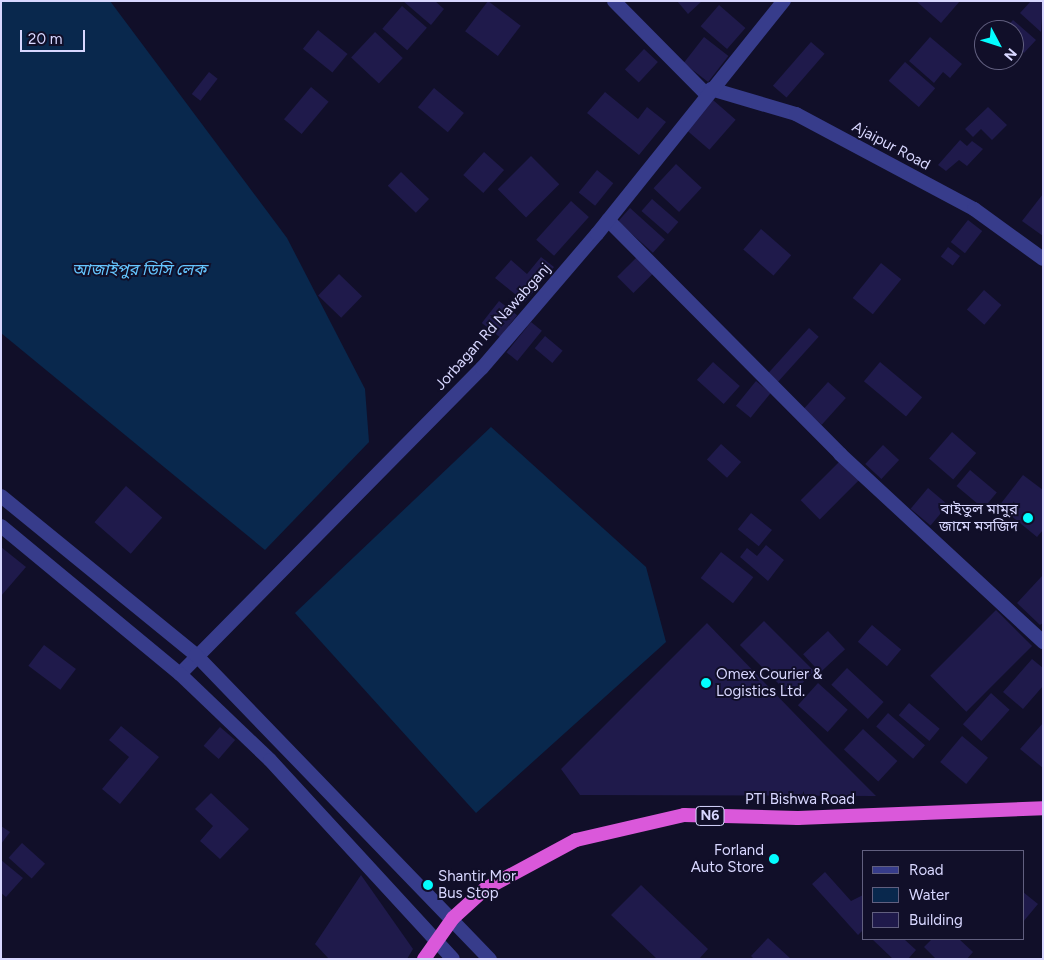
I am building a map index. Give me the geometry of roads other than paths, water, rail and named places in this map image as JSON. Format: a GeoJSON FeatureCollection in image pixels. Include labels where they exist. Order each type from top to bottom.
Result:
{"type":"FeatureCollection","features":[{"type":"Feature","properties":{"kind":"highway","name":"PTI Bishwa Road"},"geometry":{"type":"LineString","coordinates":[[424,959],[453,918],[485,889],[576,840],[684,815],[798,818],[1043,808]]}},
{"type":"Feature","properties":{"kind":"street"},"geometry":{"type":"LineString","coordinates":[[614,1],[708,91]]}},
{"type":"Feature","properties":{"kind":"street","name":"Jorbagan Rd Nawabganj"},"geometry":{"type":"LineString","coordinates":[[180,674],[196,655],[482,368],[608,220],[708,91],[784,1]]}},
{"type":"Feature","properties":{"kind":"street","name":"Ajaipur Road"},"geometry":{"type":"LineString","coordinates":[[708,91],[796,114],[974,209],[1043,259]]}},
{"type":"Feature","properties":{"kind":"street"},"geometry":{"type":"LineString","coordinates":[[608,220],[840,454],[1043,642]]}},
{"type":"Feature","properties":{"kind":"street"},"geometry":{"type":"LineString","coordinates":[[1,496],[196,655],[453,918],[490,959]]}},
{"type":"Feature","properties":{"kind":"street"},"geometry":{"type":"LineString","coordinates":[[1,526],[180,674],[270,760],[453,959]]}},
{"type":"Feature","properties":{"kind":"water","name":"আজাইপুর ডিসি লেক"},"geometry":{"type":"Polygon","coordinates":[[[1,1],[110,1],[287,238],[365,389],[369,442],[265,550],[1,333],[1,1]]]}},
{"type":"Feature","properties":{"kind":"water"},"geometry":{"type":"Polygon","coordinates":[[[491,427],[646,567],[666,642],[476,813],[295,613],[491,427]]]}},
{"type":"Feature","properties":{"kind":"place","name":"বাইতুল মামুর জামে মসজিদ"},"geometry":{"type":"Point","coordinates":[1028,518]}},
{"type":"Feature","properties":{"kind":"place","name":"Omex Courier & Logistics Ltd."},"geometry":{"type":"Point","coordinates":[706,683]}},
{"type":"Feature","properties":{"kind":"place","name":"Forland Auto Store"},"geometry":{"type":"Point","coordinates":[774,859]}},
{"type":"Feature","properties":{"kind":"place","name":"Shantir Mor Bus Stop"},"geometry":{"type":"Point","coordinates":[428,885]}}]}
